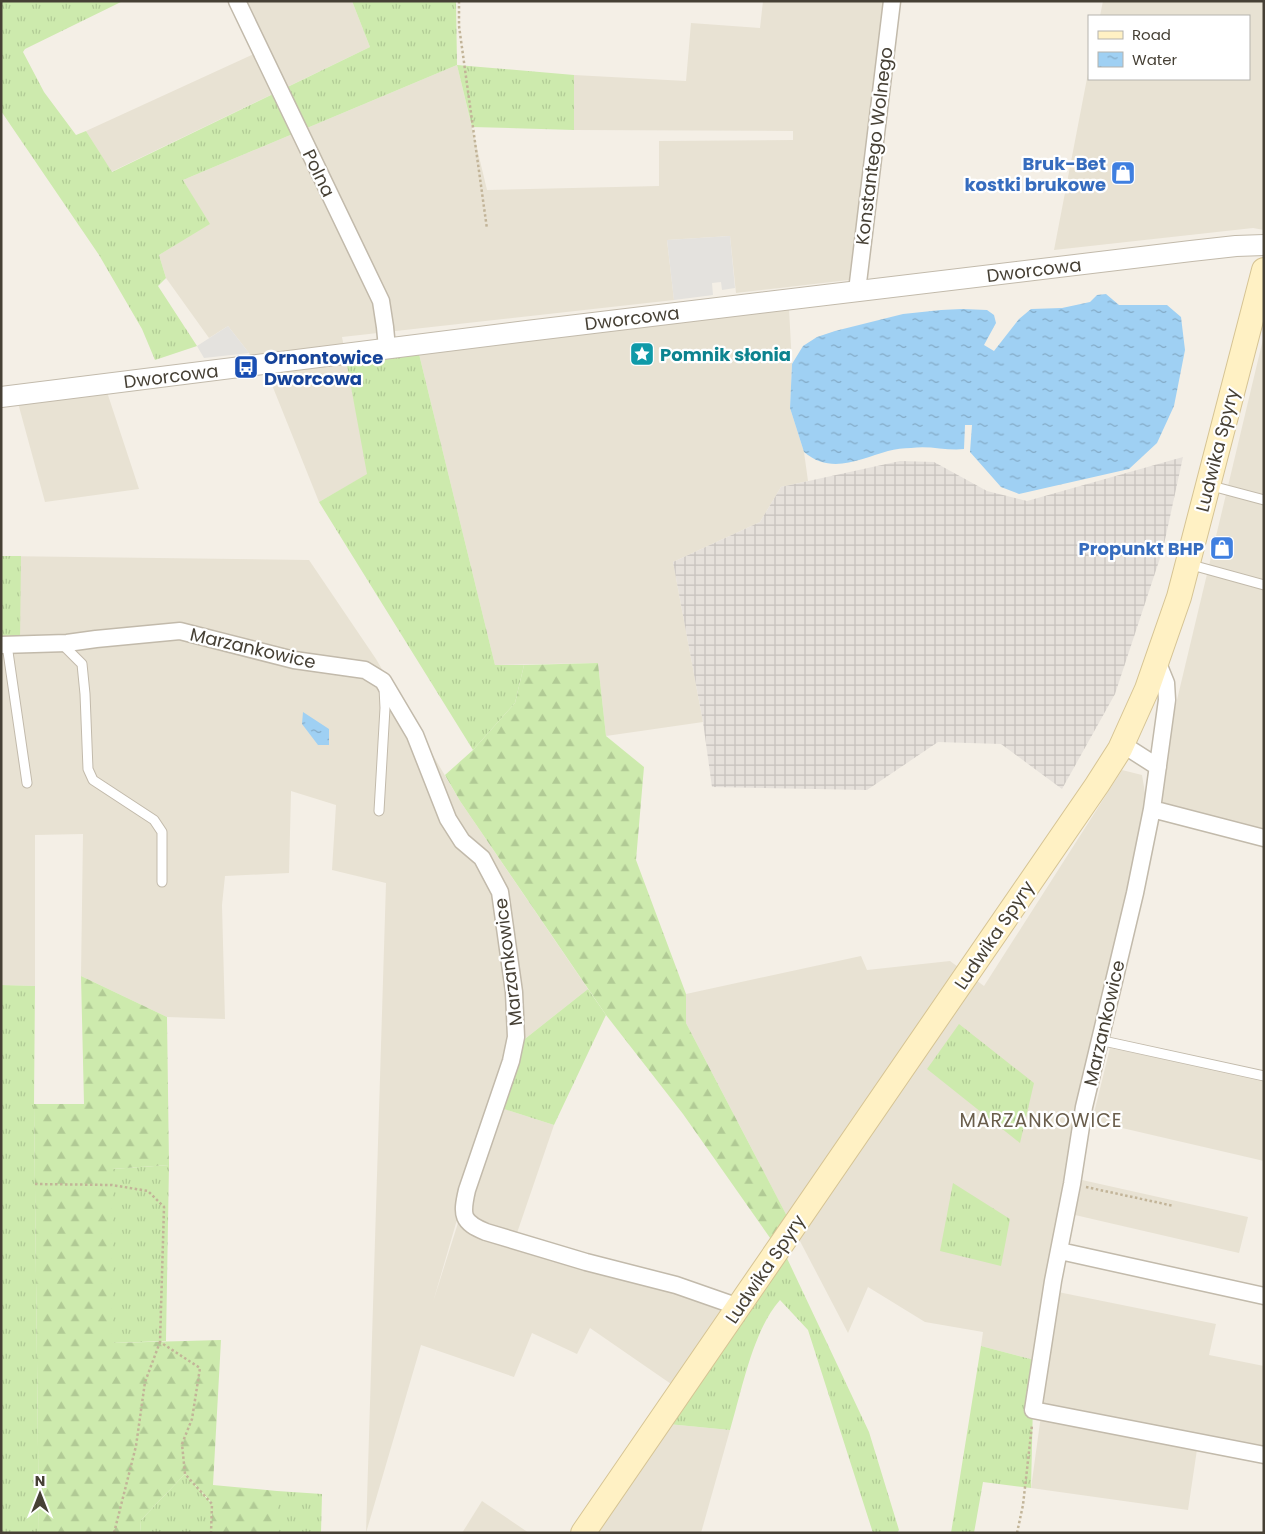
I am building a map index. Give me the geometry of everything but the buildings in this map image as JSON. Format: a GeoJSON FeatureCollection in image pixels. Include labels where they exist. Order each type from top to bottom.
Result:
{"type":"FeatureCollection","features":[{"type":"Feature","properties":{"kind":"main road","name":"Ludwika Spyry"},"geometry":{"type":"LineString","coordinates":[[583,1533],[1097,786],[1122,744],[1147,689],[1179,597],[1264,270]]}},
{"type":"Feature","properties":{"kind":"street","name":"Polna"},"geometry":{"type":"LineString","coordinates":[[238,1],[381,301],[386,327],[386,348]]}},
{"type":"Feature","properties":{"kind":"street","name":"Konstantego Wolnego"},"geometry":{"type":"LineString","coordinates":[[857,291],[892,1]]}},
{"type":"Feature","properties":{"kind":"street","name":"Dworcowa"},"geometry":{"type":"LineString","coordinates":[[1,397],[857,291],[1199,250],[1264,245]]}},
{"type":"Feature","properties":{"kind":"street","name":"Marzankowice"},"geometry":{"type":"LineString","coordinates":[[4,645],[61,644],[180,631],[294,660],[365,670],[383,681],[415,735],[448,819],[462,840],[482,858],[500,892],[514,992],[516,1038],[467,1190],[464,1204],[466,1219],[475,1227],[486,1232],[586,1262],[676,1285],[739,1307]]}},
{"type":"Feature","properties":{"kind":"street","name":"Marzankowice"},"geometry":{"type":"LineString","coordinates":[[1033,1410],[1053,1281],[1072,1184],[1084,1107],[1135,893],[1152,809],[1167,700],[1166,683],[1157,661]]}},
{"type":"Feature","properties":{"kind":"street"},"geometry":{"type":"LineString","coordinates":[[1122,744],[1158,768]]}},
{"type":"Feature","properties":{"kind":"street"},"geometry":{"type":"LineString","coordinates":[[1152,809],[1264,838]]}},
{"type":"Feature","properties":{"kind":"street"},"geometry":{"type":"LineString","coordinates":[[1060,1251],[1264,1296]]}},
{"type":"Feature","properties":{"kind":"street"},"geometry":{"type":"LineString","coordinates":[[1033,1410],[1264,1455]]}},
{"type":"Feature","properties":{"kind":"lane"},"geometry":{"type":"LineString","coordinates":[[1208,484],[1264,500]]}},
{"type":"Feature","properties":{"kind":"lane"},"geometry":{"type":"LineString","coordinates":[[1188,564],[1264,585]]}},
{"type":"Feature","properties":{"kind":"lane"},"geometry":{"type":"LineString","coordinates":[[61,644],[82,664],[88,769],[93,780],[154,820],[162,832],[162,882]]}},
{"type":"Feature","properties":{"kind":"lane"},"geometry":{"type":"LineString","coordinates":[[4,645],[27,783]]}},
{"type":"Feature","properties":{"kind":"lane"},"geometry":{"type":"LineString","coordinates":[[379,811],[385,708],[383,681]]}},
{"type":"Feature","properties":{"kind":"lane"},"geometry":{"type":"LineString","coordinates":[[1099,1040],[1264,1076]]}},
{"type":"Feature","properties":{"kind":"path"},"geometry":{"type":"LineString","coordinates":[[459,1],[459,26],[487,229]]}},
{"type":"Feature","properties":{"kind":"path"},"geometry":{"type":"LineString","coordinates":[[35,1184],[112,1186],[148,1191],[164,1207],[160,1342],[145,1382],[136,1446],[114,1533]]}},
{"type":"Feature","properties":{"kind":"path"},"geometry":{"type":"LineString","coordinates":[[1072,1184],[1174,1206]]}},
{"type":"Feature","properties":{"kind":"path"},"geometry":{"type":"LineString","coordinates":[[160,1342],[200,1368],[192,1419],[182,1444],[185,1474],[212,1504],[211,1533]]}},
{"type":"Feature","properties":{"kind":"path"},"geometry":{"type":"LineString","coordinates":[[1017,1533],[1023,1505],[1033,1410]]}},
{"type":"Feature","properties":{"kind":"shaded area"},"geometry":{"type":"Polygon","coordinates":[[[232,1],[352,1],[370,47],[111,172],[86,131],[256,53],[232,1]]]}},
{"type":"Feature","properties":{"kind":"shaded area"},"geometry":{"type":"Polygon","coordinates":[[[763,1],[884,1],[849,280],[736,293],[730,236],[667,240],[674,300],[342,337],[368,474],[319,502],[270,380],[228,326],[209,338],[166,278],[159,255],[209,224],[183,180],[457,65],[487,190],[659,186],[659,141],[793,140],[793,131],[574,130],[574,75],[686,81],[691,23],[760,28],[763,1]]]}},
{"type":"Feature","properties":{"kind":"shaded area"},"geometry":{"type":"Polygon","coordinates":[[[1103,1],[1264,1],[1264,230],[1253,228],[1054,250],[1088,73],[1088,80],[1250,80],[1250,15],[1100,15],[1103,1]]]}},
{"type":"Feature","properties":{"kind":"shaded area"},"geometry":{"type":"Polygon","coordinates":[[[730,236],[735,288],[722,290],[721,282],[712,283],[713,295],[674,300],[667,240],[730,236]]]}},
{"type":"Feature","properties":{"kind":"shaded area"},"geometry":{"type":"Polygon","coordinates":[[[789,309],[792,364],[790,408],[804,452],[808,481],[781,487],[760,522],[673,562],[703,722],[606,736],[598,663],[495,665],[419,354],[789,309]]]}},
{"type":"Feature","properties":{"kind":"shaded area"},"geometry":{"type":"Polygon","coordinates":[[[228,326],[249,353],[204,358],[197,346],[228,326]]]}},
{"type":"Feature","properties":{"kind":"shaded area"},"geometry":{"type":"Polygon","coordinates":[[[1264,335],[1264,829],[1160,802],[1171,725],[1264,335]]]}},
{"type":"Feature","properties":{"kind":"shaded area"},"geometry":{"type":"Polygon","coordinates":[[[107,392],[139,489],[45,502],[18,403],[107,392]]]}},
{"type":"Feature","properties":{"kind":"shaded area"},"geometry":{"type":"Polygon","coordinates":[[[1183,457],[1163,549],[1115,694],[1062,789],[1001,744],[938,742],[867,790],[712,787],[703,722],[673,562],[760,522],[781,487],[900,461],[934,462],[987,491],[1027,501],[1183,457]]]}},
{"type":"Feature","properties":{"kind":"shaded area"},"geometry":{"type":"Polygon","coordinates":[[[1,556],[309,560],[376,659],[460,801],[588,989],[521,1042],[508,1014],[506,1052],[433,1302],[495,1106],[554,1125],[517,1233],[733,1304],[674,1386],[590,1328],[577,1354],[532,1333],[514,1377],[421,1345],[366,1533],[386,883],[332,870],[336,805],[291,791],[289,873],[225,876],[222,905],[225,1019],[167,1017],[81,976],[83,834],[35,835],[35,986],[1,985],[1,556]]]}},
{"type":"Feature","properties":{"kind":"shaded area"},"geometry":{"type":"Polygon","coordinates":[[[1122,770],[1142,775],[1145,793],[1141,844],[1062,1191],[1034,1360],[981,1346],[983,1332],[925,1322],[868,1287],[848,1333],[686,1023],[686,994],[861,956],[867,970],[950,961],[984,986],[1122,770]]]}},
{"type":"Feature","properties":{"kind":"shaded area"},"geometry":{"type":"Polygon","coordinates":[[[1110,1048],[1264,1080],[1264,1161],[1092,1121],[1110,1048]]]}},
{"type":"Feature","properties":{"kind":"shaded area"},"geometry":{"type":"Polygon","coordinates":[[[1082,1180],[1248,1217],[1239,1253],[1075,1215],[1082,1180]]]}},
{"type":"Feature","properties":{"kind":"shaded area"},"geometry":{"type":"Polygon","coordinates":[[[1058,1292],[1216,1324],[1209,1355],[1264,1366],[1264,1450],[1199,1436],[1188,1510],[1031,1488],[1058,1292]]]}},
{"type":"Feature","properties":{"kind":"shaded area"},"geometry":{"type":"Polygon","coordinates":[[[668,1424],[730,1430],[701,1533],[574,1533],[668,1424]]]}},
{"type":"Feature","properties":{"kind":"shaded area"},"geometry":{"type":"Polygon","coordinates":[[[482,1501],[529,1533],[462,1533],[482,1501]]]}},
{"type":"Feature","properties":{"kind":"green space"},"geometry":{"type":"Polygon","coordinates":[[[1,1],[123,1],[25,49],[23,52],[44,92],[76,135],[86,131],[112,172],[370,47],[352,1],[456,1],[457,65],[183,180],[210,224],[159,255],[166,278],[158,286],[197,346],[155,360],[142,329],[99,255],[1,111],[1,1]]]}},
{"type":"Feature","properties":{"kind":"green space"},"geometry":{"type":"Polygon","coordinates":[[[457,65],[574,75],[574,130],[472,127],[457,65]]]}},
{"type":"Feature","properties":{"kind":"green space"},"geometry":{"type":"Polygon","coordinates":[[[419,354],[495,665],[524,665],[515,703],[473,750],[319,502],[367,474],[347,365],[419,354]]]}},
{"type":"Feature","properties":{"kind":"green space"},"geometry":{"type":"Polygon","coordinates":[[[1,556],[21,556],[20,641],[1,642],[1,556]]]}},
{"type":"Feature","properties":{"kind":"green space"},"geometry":{"type":"Polygon","coordinates":[[[598,663],[606,736],[644,767],[636,860],[686,994],[686,1023],[789,1220],[775,1245],[683,1114],[606,1015],[460,801],[445,775],[473,750],[515,703],[524,665],[598,663]]]}},
{"type":"Feature","properties":{"kind":"green space"},"geometry":{"type":"Polygon","coordinates":[[[81,976],[167,1017],[169,1165],[112,1169],[112,1343],[221,1340],[213,1485],[277,1491],[277,1533],[211,1533],[212,1503],[185,1474],[141,1520],[140,1533],[39,1533],[34,1104],[84,1104],[81,976]]]}},
{"type":"Feature","properties":{"kind":"green space"},"geometry":{"type":"Polygon","coordinates":[[[1,985],[35,986],[34,1104],[39,1533],[1,1533],[1,985]]]}},
{"type":"Feature","properties":{"kind":"green space"},"geometry":{"type":"Polygon","coordinates":[[[588,989],[606,1015],[554,1125],[501,1108],[521,1042],[588,989]]]}},
{"type":"Feature","properties":{"kind":"green space"},"geometry":{"type":"Polygon","coordinates":[[[959,1024],[1034,1083],[1020,1143],[927,1069],[959,1024]]]}},
{"type":"Feature","properties":{"kind":"green space"},"geometry":{"type":"Polygon","coordinates":[[[169,1165],[166,1341],[112,1343],[112,1169],[169,1165]]]}},
{"type":"Feature","properties":{"kind":"green space"},"geometry":{"type":"Polygon","coordinates":[[[953,1183],[1010,1219],[1001,1266],[940,1251],[953,1183]]]}},
{"type":"Feature","properties":{"kind":"green space"},"geometry":{"type":"Polygon","coordinates":[[[785,1254],[869,1432],[899,1530],[897,1533],[873,1533],[808,1330],[780,1300],[762,1327],[755,1344],[730,1430],[668,1424],[785,1254]]]}},
{"type":"Feature","properties":{"kind":"green space"},"geometry":{"type":"Polygon","coordinates":[[[981,1346],[1034,1360],[1031,1488],[983,1482],[974,1533],[951,1533],[981,1346]]]}},
{"type":"Feature","properties":{"kind":"green space"},"geometry":{"type":"Polygon","coordinates":[[[185,1474],[212,1504],[211,1533],[140,1533],[141,1520],[185,1474]]]}},
{"type":"Feature","properties":{"kind":"green space"},"geometry":{"type":"Polygon","coordinates":[[[277,1491],[322,1494],[321,1533],[277,1533],[277,1491]]]}},
{"type":"Feature","properties":{"kind":"water"},"geometry":{"type":"Polygon","coordinates":[[[1106,294],[1119,305],[1167,305],[1181,317],[1185,350],[1174,406],[1157,443],[1129,469],[1019,494],[1001,487],[970,452],[972,425],[965,425],[964,449],[924,447],[900,449],[856,461],[835,464],[814,459],[804,452],[790,408],[792,364],[803,346],[817,337],[903,314],[962,309],[987,310],[994,315],[996,323],[984,345],[994,351],[1019,319],[1031,309],[1062,308],[1090,302],[1097,295],[1106,294]]]}},
{"type":"Feature","properties":{"kind":"water"},"geometry":{"type":"Polygon","coordinates":[[[303,712],[329,729],[329,745],[318,745],[302,724],[303,712]]]}},
{"type":"Feature","properties":{"kind":"place","name":"Bruk-Bet kostki brukowe"},"geometry":{"type":"Point","coordinates":[1123,173]}},
{"type":"Feature","properties":{"kind":"place","name":"Pomnik słonia"},"geometry":{"type":"Point","coordinates":[642,354]}},
{"type":"Feature","properties":{"kind":"place","name":"Ornontowice Dworcowa"},"geometry":{"type":"Point","coordinates":[246,367]}},
{"type":"Feature","properties":{"kind":"place","name":"Propunkt BHP"},"geometry":{"type":"Point","coordinates":[1222,548]}},
{"type":"Feature","properties":{"kind":"district","name":"MARZANKOWICE"},"geometry":{"type":"Point","coordinates":[1041,1120]}}]}
